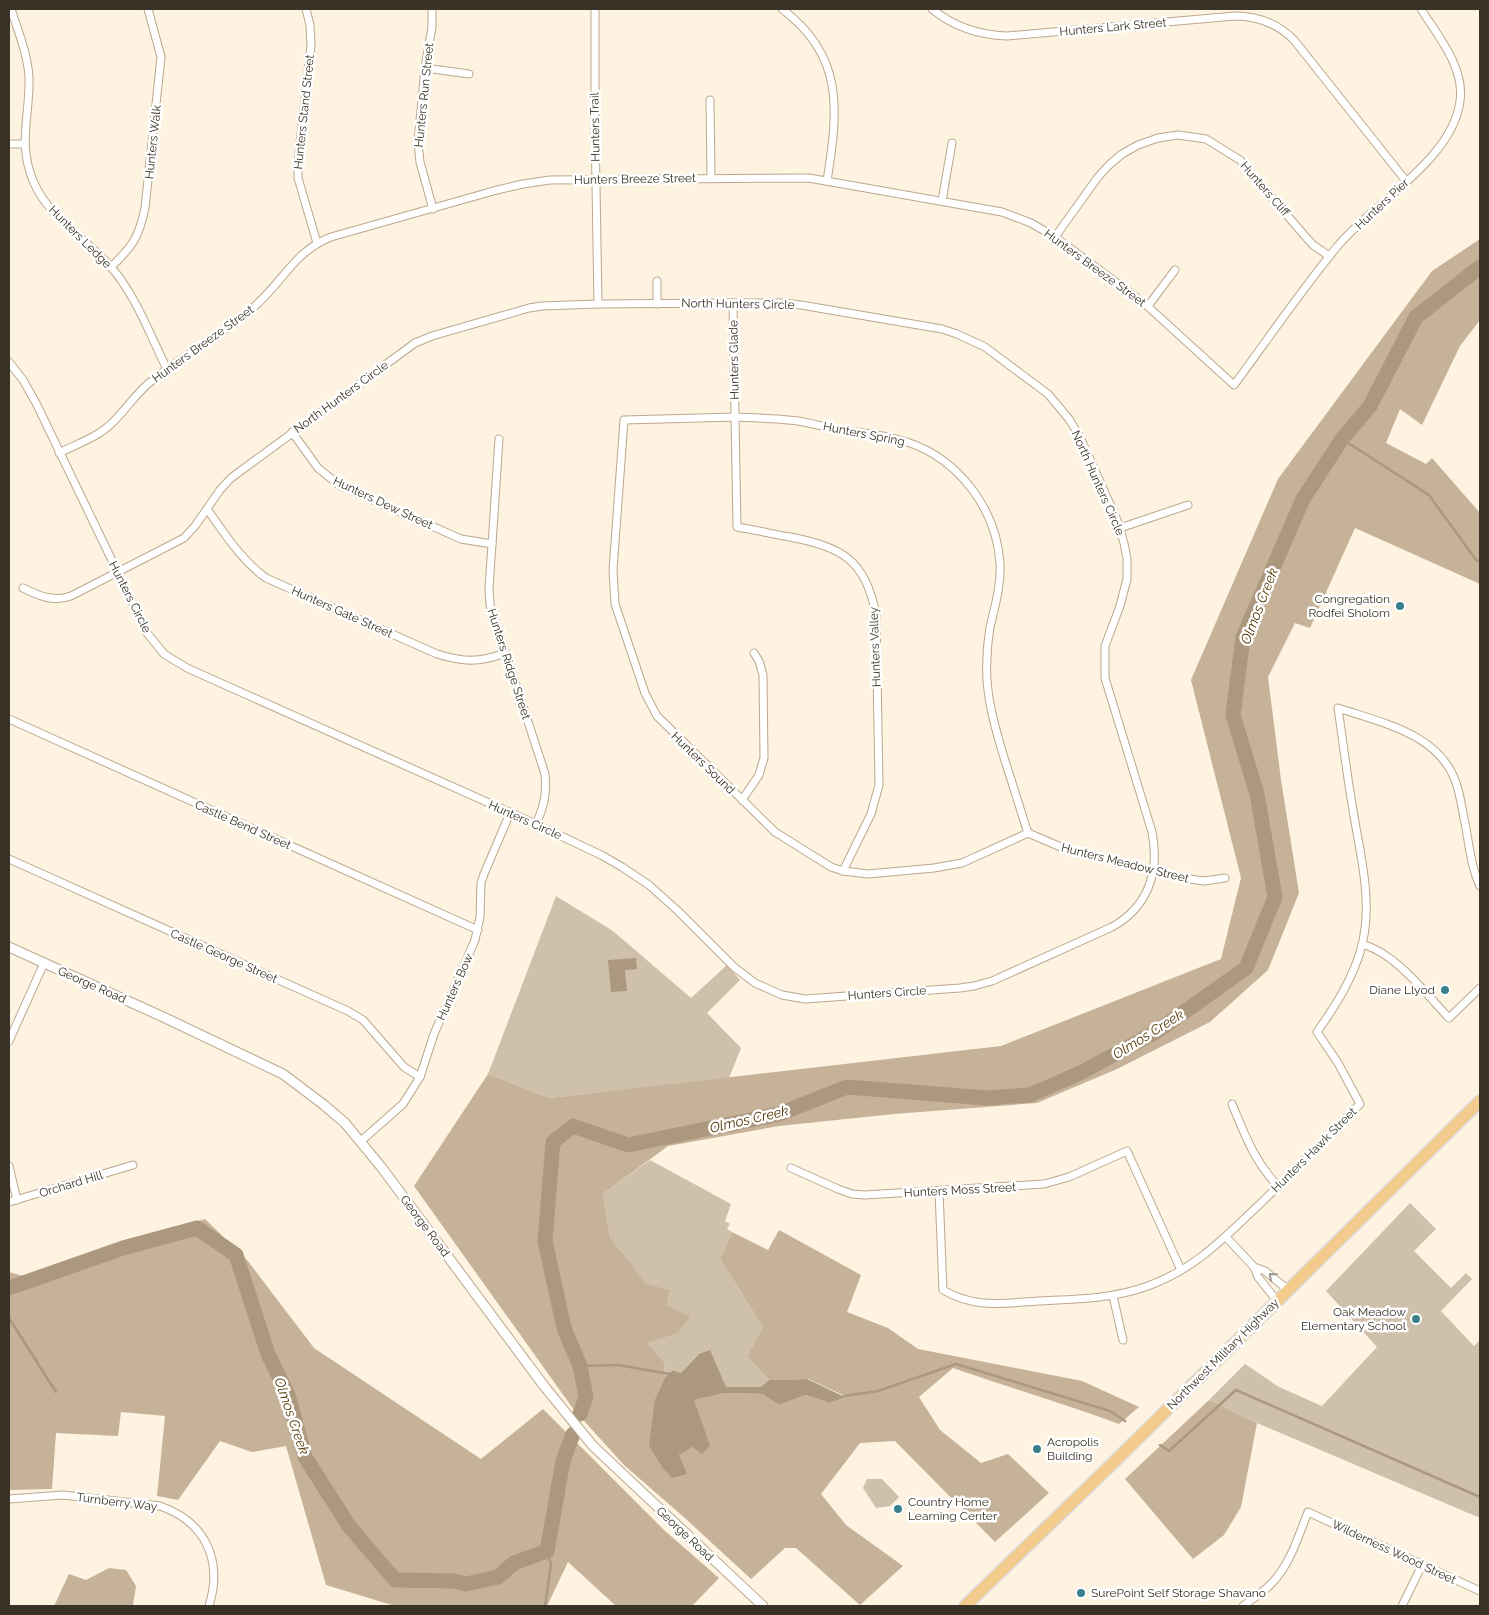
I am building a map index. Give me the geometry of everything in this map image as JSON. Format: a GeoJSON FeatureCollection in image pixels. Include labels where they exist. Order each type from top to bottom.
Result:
{"type":"FeatureCollection","features":[{"type":"Feature","properties":{"kind":"main road","name":"Northwest Military Highway"},"geometry":{"type":"LineString","coordinates":[[965,1606],[1099,1477],[1480,1102]]}},
{"type":"Feature","properties":{"kind":"street","name":"Hunters Ledge"},"geometry":{"type":"LineString","coordinates":[[11,9],[28,72],[24,144],[30,173],[37,189],[54,214],[111,267],[131,296],[167,369]]}},
{"type":"Feature","properties":{"kind":"street","name":"Hunters Walk"},"geometry":{"type":"LineString","coordinates":[[111,267],[134,243],[141,228],[145,208],[161,57],[148,9]]}},
{"type":"Feature","properties":{"kind":"street","name":"Hunters Stand Street"},"geometry":{"type":"LineString","coordinates":[[306,9],[310,25],[311,46],[298,161],[298,178],[317,243]]}},
{"type":"Feature","properties":{"kind":"street","name":"Hunters Run Street"},"geometry":{"type":"LineString","coordinates":[[432,9],[432,27],[425,68],[418,132],[418,152],[433,209]]}},
{"type":"Feature","properties":{"kind":"street","name":"Hunters Trail"},"geometry":{"type":"LineString","coordinates":[[595,9],[598,304]]}},
{"type":"Feature","properties":{"kind":"street"},"geometry":{"type":"LineString","coordinates":[[782,9],[795,18],[815,40],[831,80],[835,122],[827,181]]}},
{"type":"Feature","properties":{"kind":"street","name":"Hunters Lark Street"},"geometry":{"type":"LineString","coordinates":[[932,9],[948,20],[970,30],[1006,36],[1235,16],[1260,19],[1275,25],[1294,40],[1406,181]]}},
{"type":"Feature","properties":{"kind":"street","name":"Hunters Pier"},"geometry":{"type":"LineString","coordinates":[[1234,385],[1337,246],[1433,155],[1453,128],[1460,101],[1458,76],[1450,57],[1421,9]]}},
{"type":"Feature","properties":{"kind":"street"},"geometry":{"type":"LineString","coordinates":[[425,68],[468,74]]}},
{"type":"Feature","properties":{"kind":"street"},"geometry":{"type":"LineString","coordinates":[[710,100],[711,178]]}},
{"type":"Feature","properties":{"kind":"street","name":"Hunters Cliff"},"geometry":{"type":"LineString","coordinates":[[1055,237],[1109,165],[1122,154],[1138,145],[1158,138],[1178,135],[1206,139],[1240,160],[1304,236],[1314,246],[1330,256]]}},
{"type":"Feature","properties":{"kind":"street"},"geometry":{"type":"LineString","coordinates":[[942,201],[952,143]]}},
{"type":"Feature","properties":{"kind":"street"},"geometry":{"type":"LineString","coordinates":[[9,144],[24,144]]}},
{"type":"Feature","properties":{"kind":"street","name":"Hunters Breeze Street"},"geometry":{"type":"LineString","coordinates":[[60,453],[104,430],[142,389],[167,369],[255,307],[270,292],[297,258],[317,243],[331,237],[497,190],[550,180],[809,178],[1016,216],[1031,222],[1055,237],[1148,306],[1234,385]]}},
{"type":"Feature","properties":{"kind":"street"},"geometry":{"type":"LineString","coordinates":[[1148,306],[1174,270]]}},
{"type":"Feature","properties":{"kind":"street"},"geometry":{"type":"LineString","coordinates":[[657,281],[657,304]]}},
{"type":"Feature","properties":{"kind":"street","name":"Hunters Glade"},"geometry":{"type":"LineString","coordinates":[[733,303],[736,417]]}},
{"type":"Feature","properties":{"kind":"street","name":"North Hunters Circle"},"geometry":{"type":"LineString","coordinates":[[23,588],[42,597],[54,599],[67,598],[184,538],[231,478],[415,344],[432,336],[529,308],[598,304],[784,303],[942,329],[985,347],[1048,394],[1069,419],[1080,436],[1120,528],[1127,559],[1127,579],[1120,606],[1105,646],[1105,678],[1152,832],[1155,850],[1153,871]]}},
{"type":"Feature","properties":{"kind":"street","name":"Hunters Circle"},"geometry":{"type":"LineString","coordinates":[[9,362],[36,402],[152,640],[164,654],[179,664],[536,824],[603,856],[636,876],[678,911],[734,967],[755,984],[782,995],[805,999],[960,988],[992,981],[1124,921],[1146,896],[1153,871]]}},
{"type":"Feature","properties":{"kind":"street","name":"Hunters Spring"},"geometry":{"type":"LineString","coordinates":[[624,420],[736,417],[790,420],[891,437],[909,442],[934,454],[946,462],[967,483],[983,507],[994,534],[1000,562],[998,592],[987,653],[989,698],[993,721],[1028,833]]}},
{"type":"Feature","properties":{"kind":"street","name":"Hunters Valley"},"geometry":{"type":"LineString","coordinates":[[736,417],[737,527],[817,542],[840,552],[864,576],[873,600],[876,615],[879,785],[871,814],[843,871]]}},
{"type":"Feature","properties":{"kind":"street","name":"Hunters Sound"},"geometry":{"type":"LineString","coordinates":[[624,420],[612,570],[615,604],[645,693],[652,709],[662,723],[775,832],[831,867],[843,871],[868,874],[934,868],[962,863],[1028,833]]}},
{"type":"Feature","properties":{"kind":"street","name":"Hunters Dew Street"},"geometry":{"type":"LineString","coordinates":[[292,432],[318,468],[339,484],[461,539],[492,544]]}},
{"type":"Feature","properties":{"kind":"street","name":"Hunters Ridge Street"},"geometry":{"type":"LineString","coordinates":[[499,440],[490,605],[545,774],[546,800],[536,824]]}},
{"type":"Feature","properties":{"kind":"street"},"geometry":{"type":"LineString","coordinates":[[1120,528],[1188,505]]}},
{"type":"Feature","properties":{"kind":"street","name":"Hunters Gate Street"},"geometry":{"type":"LineString","coordinates":[[206,509],[243,558],[266,578],[437,654],[453,659],[472,661],[495,657],[505,653]]}},
{"type":"Feature","properties":{"kind":"street"},"geometry":{"type":"LineString","coordinates":[[742,800],[757,780],[764,758],[763,675],[759,661],[754,653]]}},
{"type":"Feature","properties":{"kind":"street","name":"Hunters Hawk Street"},"geometry":{"type":"LineString","coordinates":[[939,1191],[943,1290],[968,1302],[984,1304],[1074,1300],[1113,1296],[1148,1286],[1181,1270],[1214,1248],[1360,1104],[1338,1063],[1317,1032],[1344,990],[1352,972],[1362,944],[1366,909],[1365,879],[1338,708],[1398,728],[1422,740],[1441,755],[1457,785],[1474,867],[1480,886]]}},
{"type":"Feature","properties":{"kind":"street","name":"Castle Bend Street"},"geometry":{"type":"LineString","coordinates":[[9,719],[478,930]]}},
{"type":"Feature","properties":{"kind":"street","name":"Hunters Bow"},"geometry":{"type":"LineString","coordinates":[[361,1141],[396,1111],[410,1094],[420,1077],[434,1034],[476,940],[480,917],[481,883],[510,813]]}},
{"type":"Feature","properties":{"kind":"street","name":"Hunters Meadow Street"},"geometry":{"type":"LineString","coordinates":[[1028,833],[1063,848],[1182,878],[1204,881],[1225,878]]}},
{"type":"Feature","properties":{"kind":"street","name":"Castle George Street"},"geometry":{"type":"LineString","coordinates":[[9,859],[348,1011],[363,1020],[404,1067],[420,1077]]}},
{"type":"Feature","properties":{"kind":"street"},"geometry":{"type":"LineString","coordinates":[[1362,944],[1383,952],[1449,1018],[1480,988]]}},
{"type":"Feature","properties":{"kind":"street","name":"George Road"},"geometry":{"type":"LineString","coordinates":[[9,947],[283,1074],[345,1123],[361,1141],[582,1434],[672,1522],[764,1606]]}},
{"type":"Feature","properties":{"kind":"street"},"geometry":{"type":"LineString","coordinates":[[9,1041],[44,963]]}},
{"type":"Feature","properties":{"kind":"street"},"geometry":{"type":"LineString","coordinates":[[1232,1104],[1252,1153],[1278,1186]]}},
{"type":"Feature","properties":{"kind":"street","name":"Hunters Moss Street"},"geometry":{"type":"LineString","coordinates":[[791,1168],[852,1194],[880,1195],[1044,1184],[1069,1177],[1127,1151],[1181,1270]]}},
{"type":"Feature","properties":{"kind":"street","name":"Orchard Hill"},"geometry":{"type":"LineString","coordinates":[[9,1202],[133,1165]]}},
{"type":"Feature","properties":{"kind":"street"},"geometry":{"type":"LineString","coordinates":[[9,1166],[17,1200]]}},
{"type":"Feature","properties":{"kind":"street"},"geometry":{"type":"LineString","coordinates":[[1226,1237],[1254,1267],[1258,1277],[1277,1301]]}},
{"type":"Feature","properties":{"kind":"street"},"geometry":{"type":"LineString","coordinates":[[1254,1267],[1265,1271],[1288,1290]]}},
{"type":"Feature","properties":{"kind":"street"},"geometry":{"type":"LineString","coordinates":[[1113,1296],[1122,1340]]}},
{"type":"Feature","properties":{"kind":"street","name":"Turnberry Way"},"geometry":{"type":"LineString","coordinates":[[9,1499],[64,1495],[160,1506],[172,1510],[198,1530],[213,1560],[214,1579],[209,1606]]}},
{"type":"Feature","properties":{"kind":"street","name":"Wilderness Wood Street"},"geometry":{"type":"LineString","coordinates":[[1243,1606],[1263,1591],[1279,1575],[1292,1553],[1308,1512],[1480,1591]]}},
{"type":"Feature","properties":{"kind":"street"},"geometry":{"type":"LineString","coordinates":[[1402,1606],[1422,1565]]}},
{"type":"Feature","properties":{"kind":"shaded area"},"geometry":{"type":"Polygon","coordinates":[[[1480,239],[1480,320],[1460,346],[1422,425],[1400,409],[1386,443],[1426,464],[1432,458],[1480,513],[1480,584],[1355,528],[1310,628],[1295,623],[1268,677],[1281,780],[1299,893],[1268,970],[1210,1022],[1117,1069],[1037,1103],[894,1114],[779,1126],[668,1146],[603,1194],[610,1237],[646,1284],[670,1290],[667,1305],[690,1317],[677,1334],[647,1343],[664,1362],[665,1377],[655,1399],[679,1455],[693,1447],[694,1400],[725,1393],[764,1394],[779,1405],[806,1395],[829,1403],[845,1396],[808,1379],[769,1380],[747,1356],[763,1327],[720,1259],[732,1232],[768,1250],[779,1230],[861,1275],[847,1312],[888,1328],[918,1349],[1082,1381],[1139,1407],[1119,1424],[953,1368],[919,1397],[940,1430],[981,1463],[1008,1454],[1049,1493],[995,1542],[895,1441],[860,1443],[821,1494],[846,1525],[903,1566],[860,1605],[796,1548],[785,1548],[751,1579],[625,1466],[574,1410],[414,1186],[488,1074],[550,1098],[1001,1046],[1221,959],[1241,878],[1191,680],[1278,479],[1432,271],[1480,239]]]}},
{"type":"Feature","properties":{"kind":"shaded area"},"geometry":{"type":"Polygon","coordinates":[[[556,896],[613,931],[691,998],[727,965],[740,980],[707,1013],[741,1048],[729,1078],[550,1098],[488,1074],[556,896]]]}},
{"type":"Feature","properties":{"kind":"shaded area"},"geometry":{"type":"Polygon","coordinates":[[[636,958],[637,969],[625,970],[627,991],[611,992],[608,960],[636,958]]]}},
{"type":"Feature","properties":{"kind":"shaded area"},"geometry":{"type":"Polygon","coordinates":[[[650,1160],[731,1204],[725,1221],[730,1224],[727,1229],[732,1232],[720,1259],[763,1327],[747,1356],[769,1380],[762,1387],[726,1387],[719,1375],[699,1354],[681,1373],[673,1370],[665,1377],[664,1362],[646,1343],[677,1334],[667,1305],[670,1290],[646,1285],[610,1237],[603,1194],[650,1160]]]}},
{"type":"Feature","properties":{"kind":"shaded area","name":"Oak Meadow Elementary School"},"geometry":{"type":"Polygon","coordinates":[[[1410,1203],[1436,1229],[1414,1251],[1451,1288],[1466,1273],[1472,1279],[1441,1311],[1474,1346],[1480,1340],[1480,1518],[1257,1423],[1209,1400],[1245,1364],[1279,1387],[1322,1406],[1377,1347],[1326,1291],[1410,1203]]]}},
{"type":"Feature","properties":{"kind":"shaded area"},"geometry":{"type":"Polygon","coordinates":[[[205,1219],[247,1260],[314,1348],[481,1459],[543,1409],[665,1531],[719,1578],[692,1606],[616,1606],[568,1562],[547,1606],[395,1606],[326,1585],[286,1446],[252,1452],[220,1441],[178,1500],[157,1496],[165,1416],[121,1412],[118,1436],[56,1433],[52,1489],[9,1490],[9,1272],[23,1276],[205,1219]]]}},
{"type":"Feature","properties":{"kind":"shaded area"},"geometry":{"type":"Polygon","coordinates":[[[710,1350],[726,1387],[761,1387],[769,1380],[807,1379],[845,1397],[829,1403],[806,1395],[779,1405],[763,1394],[725,1393],[694,1400],[710,1446],[702,1454],[693,1447],[679,1455],[687,1474],[672,1478],[662,1467],[649,1446],[655,1399],[665,1377],[673,1370],[681,1373],[699,1354],[710,1350]]]}},
{"type":"Feature","properties":{"kind":"shaded area"},"geometry":{"type":"Polygon","coordinates":[[[1209,1400],[1257,1423],[1241,1507],[1224,1535],[1193,1559],[1125,1479],[1209,1400]]]}},
{"type":"Feature","properties":{"kind":"shaded area"},"geometry":{"type":"Polygon","coordinates":[[[867,1479],[882,1479],[899,1497],[890,1506],[876,1508],[863,1488],[867,1479]]]}},
{"type":"Feature","properties":{"kind":"shaded area"},"geometry":{"type":"Polygon","coordinates":[[[109,1568],[126,1570],[136,1586],[133,1605],[54,1606],[69,1574],[86,1580],[109,1568]]]}},
{"type":"Feature","properties":{"kind":"waterway","name":"Olmos Creek"},"geometry":{"type":"LineString","coordinates":[[580,1414],[586,1397],[580,1366],[564,1328],[545,1241],[553,1142],[573,1126],[628,1145],[779,1114],[847,1087],[987,1098],[1030,1095],[1080,1073],[1156,1032],[1246,968],[1275,897],[1257,794],[1233,715],[1243,637],[1303,499],[1342,439],[1370,406],[1416,317],[1480,267]]}},
{"type":"Feature","properties":{"kind":"waterway"},"geometry":{"type":"LineString","coordinates":[[1342,439],[1429,495],[1476,560],[1480,562]]}},
{"type":"Feature","properties":{"kind":"waterway","name":"Olmos Creek"},"geometry":{"type":"LineString","coordinates":[[9,1288],[123,1248],[197,1228],[236,1255],[268,1354],[288,1395],[305,1457],[349,1526],[395,1580],[454,1581],[466,1584],[498,1577],[514,1563],[547,1551],[563,1461],[573,1434]]}},
{"type":"Feature","properties":{"kind":"waterway"},"geometry":{"type":"LineString","coordinates":[[9,1318],[56,1392]]}},
{"type":"Feature","properties":{"kind":"waterway"},"geometry":{"type":"LineString","coordinates":[[844,1396],[878,1391],[956,1364],[1110,1411],[1125,1421]]}},
{"type":"Feature","properties":{"kind":"waterway"},"geometry":{"type":"LineString","coordinates":[[580,1366],[618,1365],[670,1374]]}},
{"type":"Feature","properties":{"kind":"waterway"},"geometry":{"type":"LineString","coordinates":[[1160,1445],[1169,1451],[1236,1390],[1480,1497]]}},
{"type":"Feature","properties":{"kind":"waterway"},"geometry":{"type":"LineString","coordinates":[[545,1606],[551,1564],[547,1551]]}},
{"type":"Feature","properties":{"kind":"place","name":"Congregation Rodfei Sholom"},"geometry":{"type":"Point","coordinates":[1400,606]}},
{"type":"Feature","properties":{"kind":"place","name":"Diane Llyod"},"geometry":{"type":"Point","coordinates":[1445,990]}},
{"type":"Feature","properties":{"kind":"place","name":"Oak Meadow Elementary School"},"geometry":{"type":"Point","coordinates":[1416,1319]}},
{"type":"Feature","properties":{"kind":"place","name":"Acropolis Building"},"geometry":{"type":"Point","coordinates":[1037,1449]}},
{"type":"Feature","properties":{"kind":"place","name":"Country Home Learning Center"},"geometry":{"type":"Point","coordinates":[898,1509]}},
{"type":"Feature","properties":{"kind":"place","name":"SurePoint Self Storage Shavano"},"geometry":{"type":"Point","coordinates":[1081,1593]}}]}
